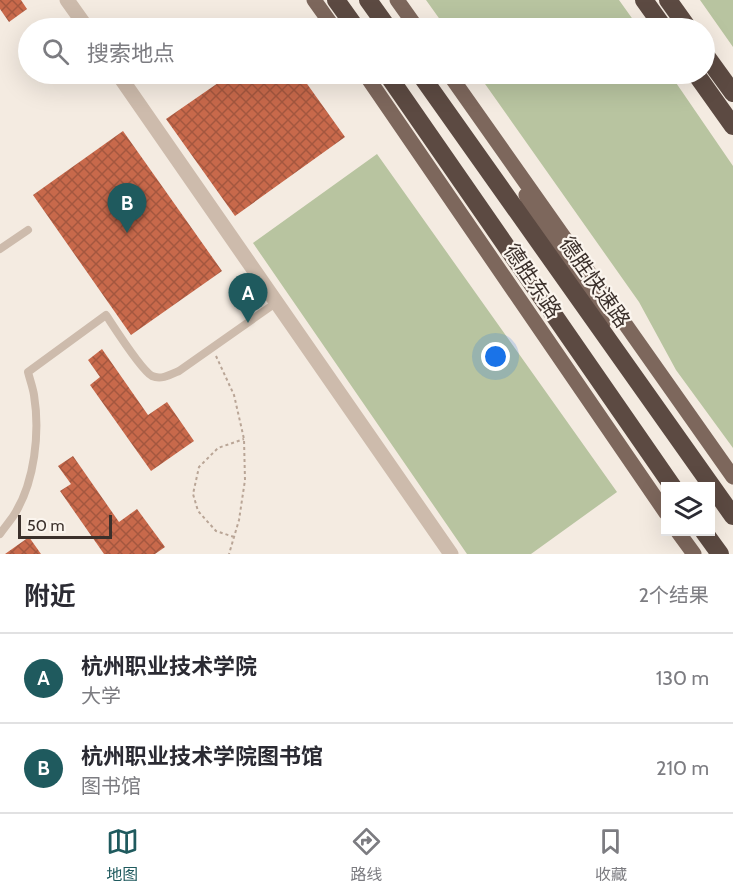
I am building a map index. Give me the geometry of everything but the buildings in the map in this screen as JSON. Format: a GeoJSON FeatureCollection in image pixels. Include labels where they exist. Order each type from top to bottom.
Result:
{"type":"FeatureCollection","features":[{"type":"Feature","properties":{"kind":"highway"},"geometry":{"type":"LineString","coordinates":[[336,0],[349,18]]}},
{"type":"Feature","properties":{"kind":"highway"},"geometry":{"type":"LineString","coordinates":[[368,0],[381,18]]}},
{"type":"Feature","properties":{"kind":"highway"},"geometry":{"type":"LineString","coordinates":[[644,0],[657,18]]}},
{"type":"Feature","properties":{"kind":"highway"},"geometry":{"type":"LineString","coordinates":[[668,0],[681,18]]}},
{"type":"Feature","properties":{"kind":"highway"},"geometry":{"type":"LineString","coordinates":[[715,67],[733,93]]}},
{"type":"Feature","properties":{"kind":"highway"},"geometry":{"type":"LineString","coordinates":[[394,84],[670,482]]}},
{"type":"Feature","properties":{"kind":"highway","name":"德胜快速路"},"geometry":{"type":"LineString","coordinates":[[427,84],[733,516]]}},
{"type":"Feature","properties":{"kind":"highway"},"geometry":{"type":"LineString","coordinates":[[703,84],[733,126]]}},
{"type":"Feature","properties":{"kind":"highway"},"geometry":{"type":"LineString","coordinates":[[707,536],[720,554]]}},
{"type":"Feature","properties":{"kind":"main road"},"geometry":{"type":"LineString","coordinates":[[314,0],[327,18]]}},
{"type":"Feature","properties":{"kind":"main road"},"geometry":{"type":"LineString","coordinates":[[397,0],[410,18]]}},
{"type":"Feature","properties":{"kind":"main road","name":"德胜东路"},"geometry":{"type":"LineString","coordinates":[[372,84],[661,506]]}},
{"type":"Feature","properties":{"kind":"main road"},"geometry":{"type":"LineString","coordinates":[[455,84],[733,477]]}},
{"type":"Feature","properties":{"kind":"main road"},"geometry":{"type":"LineString","coordinates":[[512,164],[534,213],[588,291],[617,353]]}},
{"type":"Feature","properties":{"kind":"main road"},"geometry":{"type":"LineString","coordinates":[[681,536],[694,554]]}},
{"type":"Feature","properties":{"kind":"street"},"geometry":{"type":"LineString","coordinates":[[67,0],[80,18]]}},
{"type":"Feature","properties":{"kind":"street"},"geometry":{"type":"LineString","coordinates":[[125,84],[451,554]]}},
{"type":"Feature","properties":{"kind":"lane"},"geometry":{"type":"LineString","coordinates":[[0,249],[28,230]]}},
{"type":"Feature","properties":{"kind":"lane"},"geometry":{"type":"LineString","coordinates":[[0,534],[15,513],[28,485],[33,462],[36,439],[34,394],[28,372],[106,315],[143,369],[153,376],[166,377],[179,371],[277,302]]}},
{"type":"Feature","properties":{"kind":"path"},"geometry":{"type":"LineString","coordinates":[[213,348],[234,395],[244,438],[245,480],[239,520],[229,554]]}},
{"type":"Feature","properties":{"kind":"path"},"geometry":{"type":"LineString","coordinates":[[234,537],[216,531],[198,511],[193,494],[199,467],[218,448],[244,438]]}},
{"type":"Feature","properties":{"kind":"green space"},"geometry":{"type":"Polygon","coordinates":[[[426,0],[619,0],[632,18],[439,18],[426,0]]]}},
{"type":"Feature","properties":{"kind":"green space"},"geometry":{"type":"Polygon","coordinates":[[[700,0],[733,0],[733,47],[715,18],[713,18],[700,0]]]}},
{"type":"Feature","properties":{"kind":"green space"},"geometry":{"type":"Polygon","coordinates":[[[485,84],[677,84],[733,166],[733,448],[676,370],[639,302],[485,84]]]}},
{"type":"Feature","properties":{"kind":"green space"},"geometry":{"type":"Polygon","coordinates":[[[377,154],[617,492],[531,554],[467,554],[253,243],[377,154]]]}},
{"type":"Feature","properties":{"kind":"place","name":"杭州职业技术学院图书馆"},"geometry":{"type":"Point","coordinates":[127,233]}},
{"type":"Feature","properties":{"kind":"place","name":"杭州职业技术学院"},"geometry":{"type":"Point","coordinates":[248,323]}}]}
